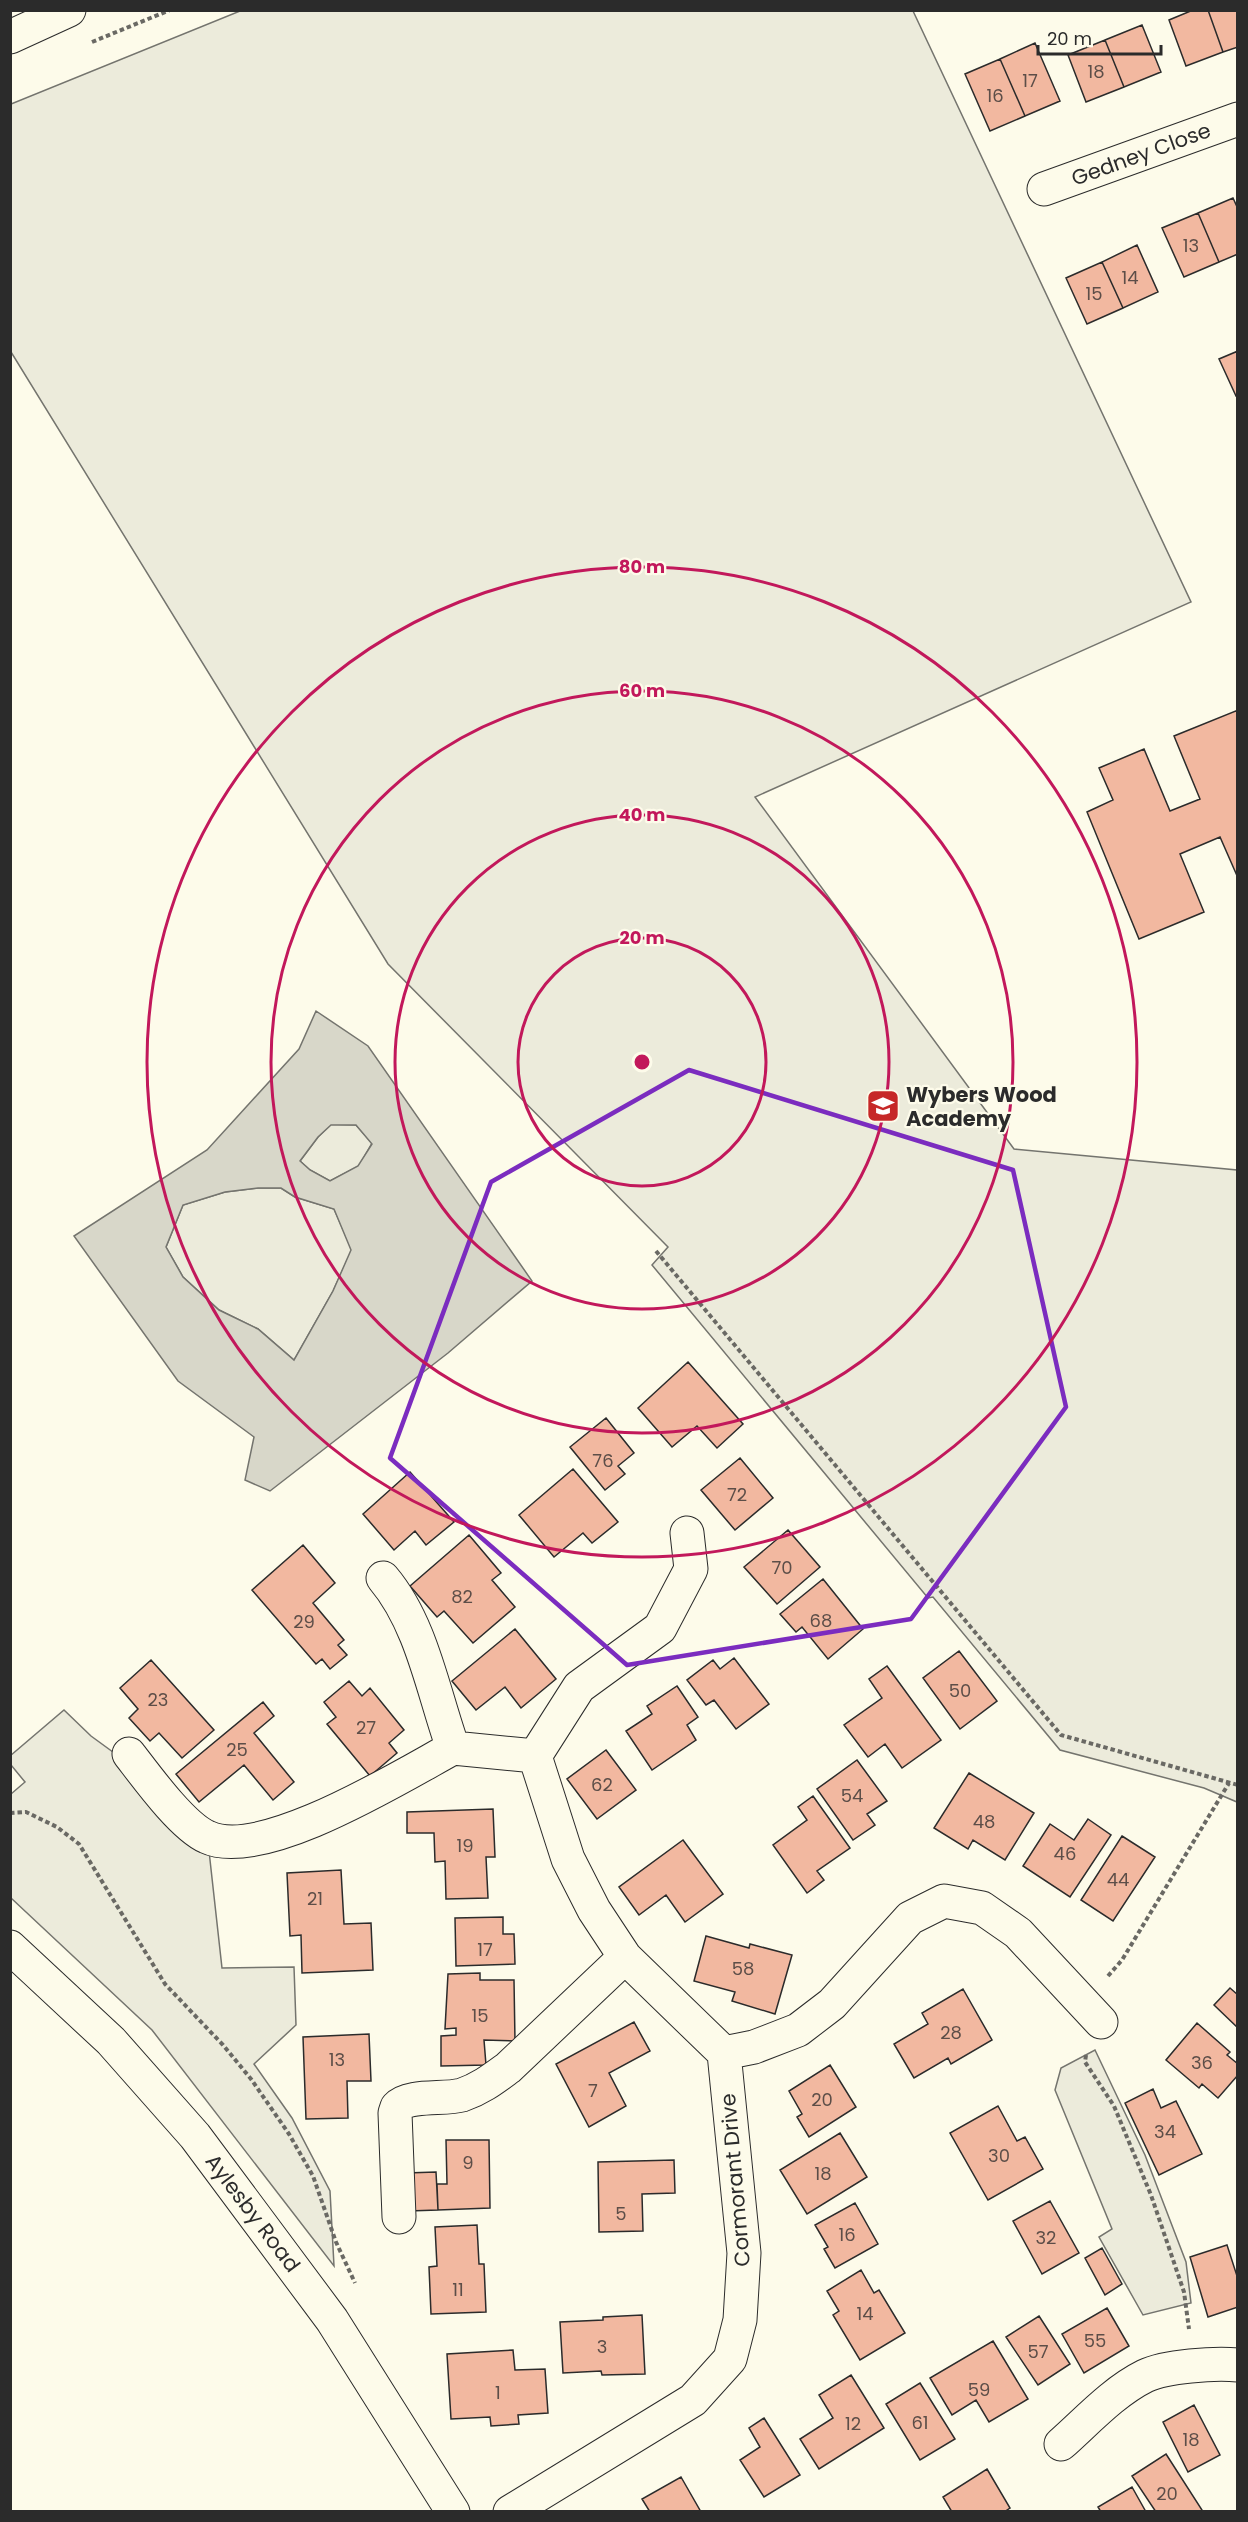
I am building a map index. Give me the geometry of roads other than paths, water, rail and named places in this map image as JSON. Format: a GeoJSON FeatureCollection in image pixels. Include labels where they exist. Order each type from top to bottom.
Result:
{"type":"FeatureCollection","features":[{"type":"Feature","properties":{"kind":"street"},"geometry":{"type":"LineString","coordinates":[[10,37],[69,10]]}},
{"type":"Feature","properties":{"kind":"street","name":"Gedney Close"},"geometry":{"type":"LineString","coordinates":[[1044,189],[1238,119]]}},
{"type":"Feature","properties":{"kind":"street"},"geometry":{"type":"LineString","coordinates":[[535,1756],[579,1687],[660,1628],[691,1569],[687,1533]]}},
{"type":"Feature","properties":{"kind":"street"},"geometry":{"type":"LineString","coordinates":[[383,1578],[395,1592],[413,1625],[453,1748]]}},
{"type":"Feature","properties":{"kind":"street"},"geometry":{"type":"LineString","coordinates":[[129,1754],[181,1817],[207,1838],[226,1841],[251,1840],[299,1826],[359,1800],[453,1748],[535,1756]]}},
{"type":"Feature","properties":{"kind":"street"},"geometry":{"type":"LineString","coordinates":[[535,1756],[568,1859],[594,1910],[625,1958],[724,2054],[754,2047],[798,2030],[832,2004],[910,1918],[944,1901],[982,1908],[1018,1933],[1093,2013]]}},
{"type":"Feature","properties":{"kind":"street","name":"Aylesby Road"},"geometry":{"type":"LineString","coordinates":[[10,1947],[111,2041],[195,2136],[332,2320],[453,2511]]}},
{"type":"Feature","properties":{"kind":"street"},"geometry":{"type":"LineString","coordinates":[[399,2217],[395,2114],[397,2107],[407,2101],[459,2096],[488,2084],[625,1958]]}},
{"type":"Feature","properties":{"kind":"street","name":"Cormorant Drive"},"geometry":{"type":"LineString","coordinates":[[510,2511],[693,2400],[730,2359],[740,2320],[744,2253],[724,2054]]}},
{"type":"Feature","properties":{"kind":"street"},"geometry":{"type":"LineString","coordinates":[[1061,2444],[1109,2400],[1146,2375],[1194,2365],[1238,2365]]}},
{"type":"Feature","properties":{"kind":"place","name":"Wybers Wood Academy"},"geometry":{"type":"Point","coordinates":[883,1106]}}]}
